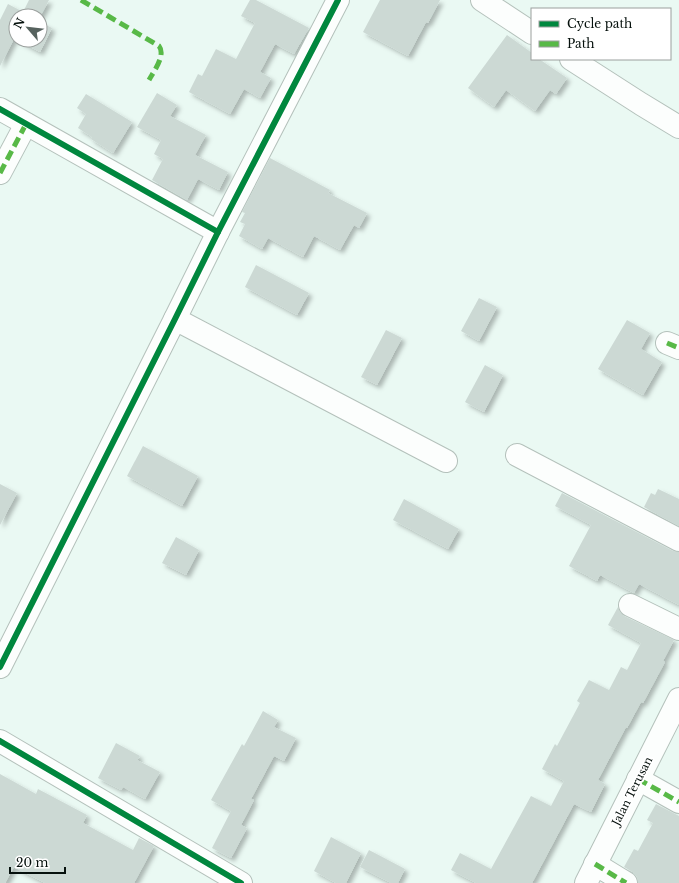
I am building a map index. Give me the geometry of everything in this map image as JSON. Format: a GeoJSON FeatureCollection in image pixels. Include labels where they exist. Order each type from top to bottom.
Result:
{"type":"FeatureCollection","features":[{"type":"Feature","properties":{"kind":"street"},"geometry":{"type":"LineString","coordinates":[[0,667],[218,232],[338,0]]}},
{"type":"Feature","properties":{"kind":"street"},"geometry":{"type":"LineString","coordinates":[[482,0],[531,32]]}},
{"type":"Feature","properties":{"kind":"street"},"geometry":{"type":"LineString","coordinates":[[573,60],[679,127]]}},
{"type":"Feature","properties":{"kind":"street"},"geometry":{"type":"LineString","coordinates":[[0,109],[218,232]]}},
{"type":"Feature","properties":{"kind":"street"},"geometry":{"type":"LineString","coordinates":[[0,174],[26,124]]}},
{"type":"Feature","properties":{"kind":"street"},"geometry":{"type":"LineString","coordinates":[[175,319],[446,461]]}},
{"type":"Feature","properties":{"kind":"street"},"geometry":{"type":"LineString","coordinates":[[518,455],[679,540]]}},
{"type":"Feature","properties":{"kind":"street"},"geometry":{"type":"LineString","coordinates":[[630,605],[679,629]]}},
{"type":"Feature","properties":{"kind":"street","name":"Jalan Terusan"},"geometry":{"type":"LineString","coordinates":[[586,883],[679,699]]}},
{"type":"Feature","properties":{"kind":"street"},"geometry":{"type":"LineString","coordinates":[[0,741],[241,883]]}},
{"type":"Feature","properties":{"kind":"street"},"geometry":{"type":"LineString","coordinates":[[638,779],[679,802]]}},
{"type":"Feature","properties":{"kind":"street"},"geometry":{"type":"LineString","coordinates":[[595,864],[626,883]]}},
{"type":"Feature","properties":{"kind":"building"},"geometry":{"type":"Polygon","coordinates":[[[29,0],[49,0],[45,8],[25,8],[29,0]]]}},
{"type":"Feature","properties":{"kind":"building"},"geometry":{"type":"Polygon","coordinates":[[[250,0],[256,0],[309,28],[294,54],[275,44],[260,72],[271,78],[260,98],[244,89],[230,114],[189,92],[198,74],[202,76],[216,49],[236,59],[255,23],[241,16],[250,0]]]}},
{"type":"Feature","properties":{"kind":"building"},"geometry":{"type":"Polygon","coordinates":[[[380,0],[440,0],[428,23],[426,22],[408,56],[363,32],[380,0]]]}},
{"type":"Feature","properties":{"kind":"building"},"geometry":{"type":"Polygon","coordinates":[[[8,4],[16,8],[8,8],[8,48],[9,48],[0,66],[0,20],[8,4]]]}},
{"type":"Feature","properties":{"kind":"building"},"geometry":{"type":"Polygon","coordinates":[[[48,26],[52,28],[48,36],[48,26]]]}},
{"type":"Feature","properties":{"kind":"building"},"geometry":{"type":"Polygon","coordinates":[[[507,35],[531,52],[531,60],[540,60],[567,78],[556,94],[550,90],[535,111],[506,90],[494,107],[468,88],[507,35]]]}},
{"type":"Feature","properties":{"kind":"building"},"geometry":{"type":"Polygon","coordinates":[[[32,48],[42,48],[40,52],[32,48]]]}},
{"type":"Feature","properties":{"kind":"building"},"geometry":{"type":"Polygon","coordinates":[[[157,93],[177,105],[170,116],[206,135],[195,155],[228,172],[219,190],[198,179],[187,200],[152,180],[163,159],[154,154],[161,140],[137,127],[157,93]]]}},
{"type":"Feature","properties":{"kind":"building"},"geometry":{"type":"Polygon","coordinates":[[[86,94],[132,122],[113,153],[91,139],[92,137],[78,128],[86,114],[77,108],[86,94]]]}},
{"type":"Feature","properties":{"kind":"building"},"geometry":{"type":"Polygon","coordinates":[[[270,158],[330,190],[328,193],[367,213],[359,228],[354,225],[340,250],[314,236],[303,257],[268,238],[262,249],[239,236],[245,224],[240,222],[245,213],[242,212],[270,158]]]}},
{"type":"Feature","properties":{"kind":"building"},"geometry":{"type":"Polygon","coordinates":[[[256,265],[309,293],[297,315],[245,287],[256,265]]]}},
{"type":"Feature","properties":{"kind":"building"},"geometry":{"type":"Polygon","coordinates":[[[479,298],[497,307],[479,341],[461,331],[479,298]]]}},
{"type":"Feature","properties":{"kind":"building"},"geometry":{"type":"Polygon","coordinates":[[[627,320],[650,333],[641,349],[662,362],[643,395],[598,369],[627,320]]]}},
{"type":"Feature","properties":{"kind":"building"},"geometry":{"type":"Polygon","coordinates":[[[386,330],[402,338],[377,385],[361,377],[386,330]]]}},
{"type":"Feature","properties":{"kind":"building"},"geometry":{"type":"Polygon","coordinates":[[[485,365],[503,375],[484,412],[465,402],[485,365]]]}},
{"type":"Feature","properties":{"kind":"building"},"geometry":{"type":"Polygon","coordinates":[[[143,446],[198,476],[182,506],[127,476],[143,446]]]}},
{"type":"Feature","properties":{"kind":"building"},"geometry":{"type":"Polygon","coordinates":[[[0,484],[17,493],[0,525],[0,484]]]}},
{"type":"Feature","properties":{"kind":"building"},"geometry":{"type":"Polygon","coordinates":[[[658,489],[679,499],[679,526],[644,507],[651,493],[655,495],[658,489]]]}},
{"type":"Feature","properties":{"kind":"building"},"geometry":{"type":"Polygon","coordinates":[[[562,493],[673,551],[679,552],[679,605],[639,584],[634,593],[600,575],[597,581],[569,566],[591,525],[555,506],[562,493]]]}},
{"type":"Feature","properties":{"kind":"building"},"geometry":{"type":"Polygon","coordinates":[[[404,499],[459,529],[448,549],[393,520],[404,499]]]}},
{"type":"Feature","properties":{"kind":"building"},"geometry":{"type":"Polygon","coordinates":[[[176,537],[199,550],[186,575],[162,563],[176,537]]]}},
{"type":"Feature","properties":{"kind":"building"},"geometry":{"type":"Polygon","coordinates":[[[618,607],[624,616],[674,640],[663,661],[665,662],[643,703],[641,702],[627,728],[626,727],[598,780],[605,784],[591,812],[574,804],[532,883],[476,883],[451,870],[460,853],[491,869],[531,796],[551,806],[564,781],[542,769],[555,744],[557,746],[580,703],[577,701],[589,680],[609,690],[621,667],[627,670],[641,643],[608,625],[618,607]]]}},
{"type":"Feature","properties":{"kind":"building"},"geometry":{"type":"Polygon","coordinates":[[[263,711],[278,720],[274,727],[296,738],[284,761],[274,756],[251,799],[254,800],[241,825],[247,828],[231,858],[212,848],[231,811],[211,800],[242,744],[244,746],[263,711]]]}},
{"type":"Feature","properties":{"kind":"building"},"geometry":{"type":"Polygon","coordinates":[[[116,743],[140,756],[137,760],[160,772],[145,799],[123,787],[121,790],[98,778],[116,743]]]}},
{"type":"Feature","properties":{"kind":"building"},"geometry":{"type":"Polygon","coordinates":[[[0,774],[36,794],[38,789],[87,815],[83,823],[133,850],[139,838],[154,846],[134,883],[45,883],[14,867],[5,883],[0,883],[0,774]]]}},
{"type":"Feature","properties":{"kind":"building"},"geometry":{"type":"Polygon","coordinates":[[[656,804],[679,816],[679,883],[638,883],[637,877],[633,872],[624,867],[634,849],[638,851],[653,823],[647,820],[656,804]]]}},
{"type":"Feature","properties":{"kind":"building"},"geometry":{"type":"Polygon","coordinates":[[[331,837],[361,853],[346,883],[336,883],[314,871],[331,837]]]}},
{"type":"Feature","properties":{"kind":"building"},"geometry":{"type":"Polygon","coordinates":[[[369,850],[405,869],[398,883],[391,883],[360,867],[369,850]]]}},
{"type":"Feature","properties":{"kind":"marked path"},"geometry":{"type":"LineString","coordinates":[[81,0],[159,46],[161,50],[160,58],[149,80]]}},
{"type":"Feature","properties":{"kind":"marked path"},"geometry":{"type":"LineString","coordinates":[[0,173],[26,124]]}},
{"type":"Feature","properties":{"kind":"marked path"},"geometry":{"type":"LineString","coordinates":[[667,343],[679,348]]}},
{"type":"Feature","properties":{"kind":"marked path"},"geometry":{"type":"LineString","coordinates":[[638,779],[679,802]]}},
{"type":"Feature","properties":{"kind":"marked path"},"geometry":{"type":"LineString","coordinates":[[595,864],[626,883]]}},
{"type":"Feature","properties":{"kind":"cycle path"},"geometry":{"type":"LineString","coordinates":[[0,667],[218,232],[338,0]]}},
{"type":"Feature","properties":{"kind":"cycle path"},"geometry":{"type":"LineString","coordinates":[[0,109],[218,232]]}},
{"type":"Feature","properties":{"kind":"cycle path"},"geometry":{"type":"LineString","coordinates":[[0,741],[241,883]]}}]}
